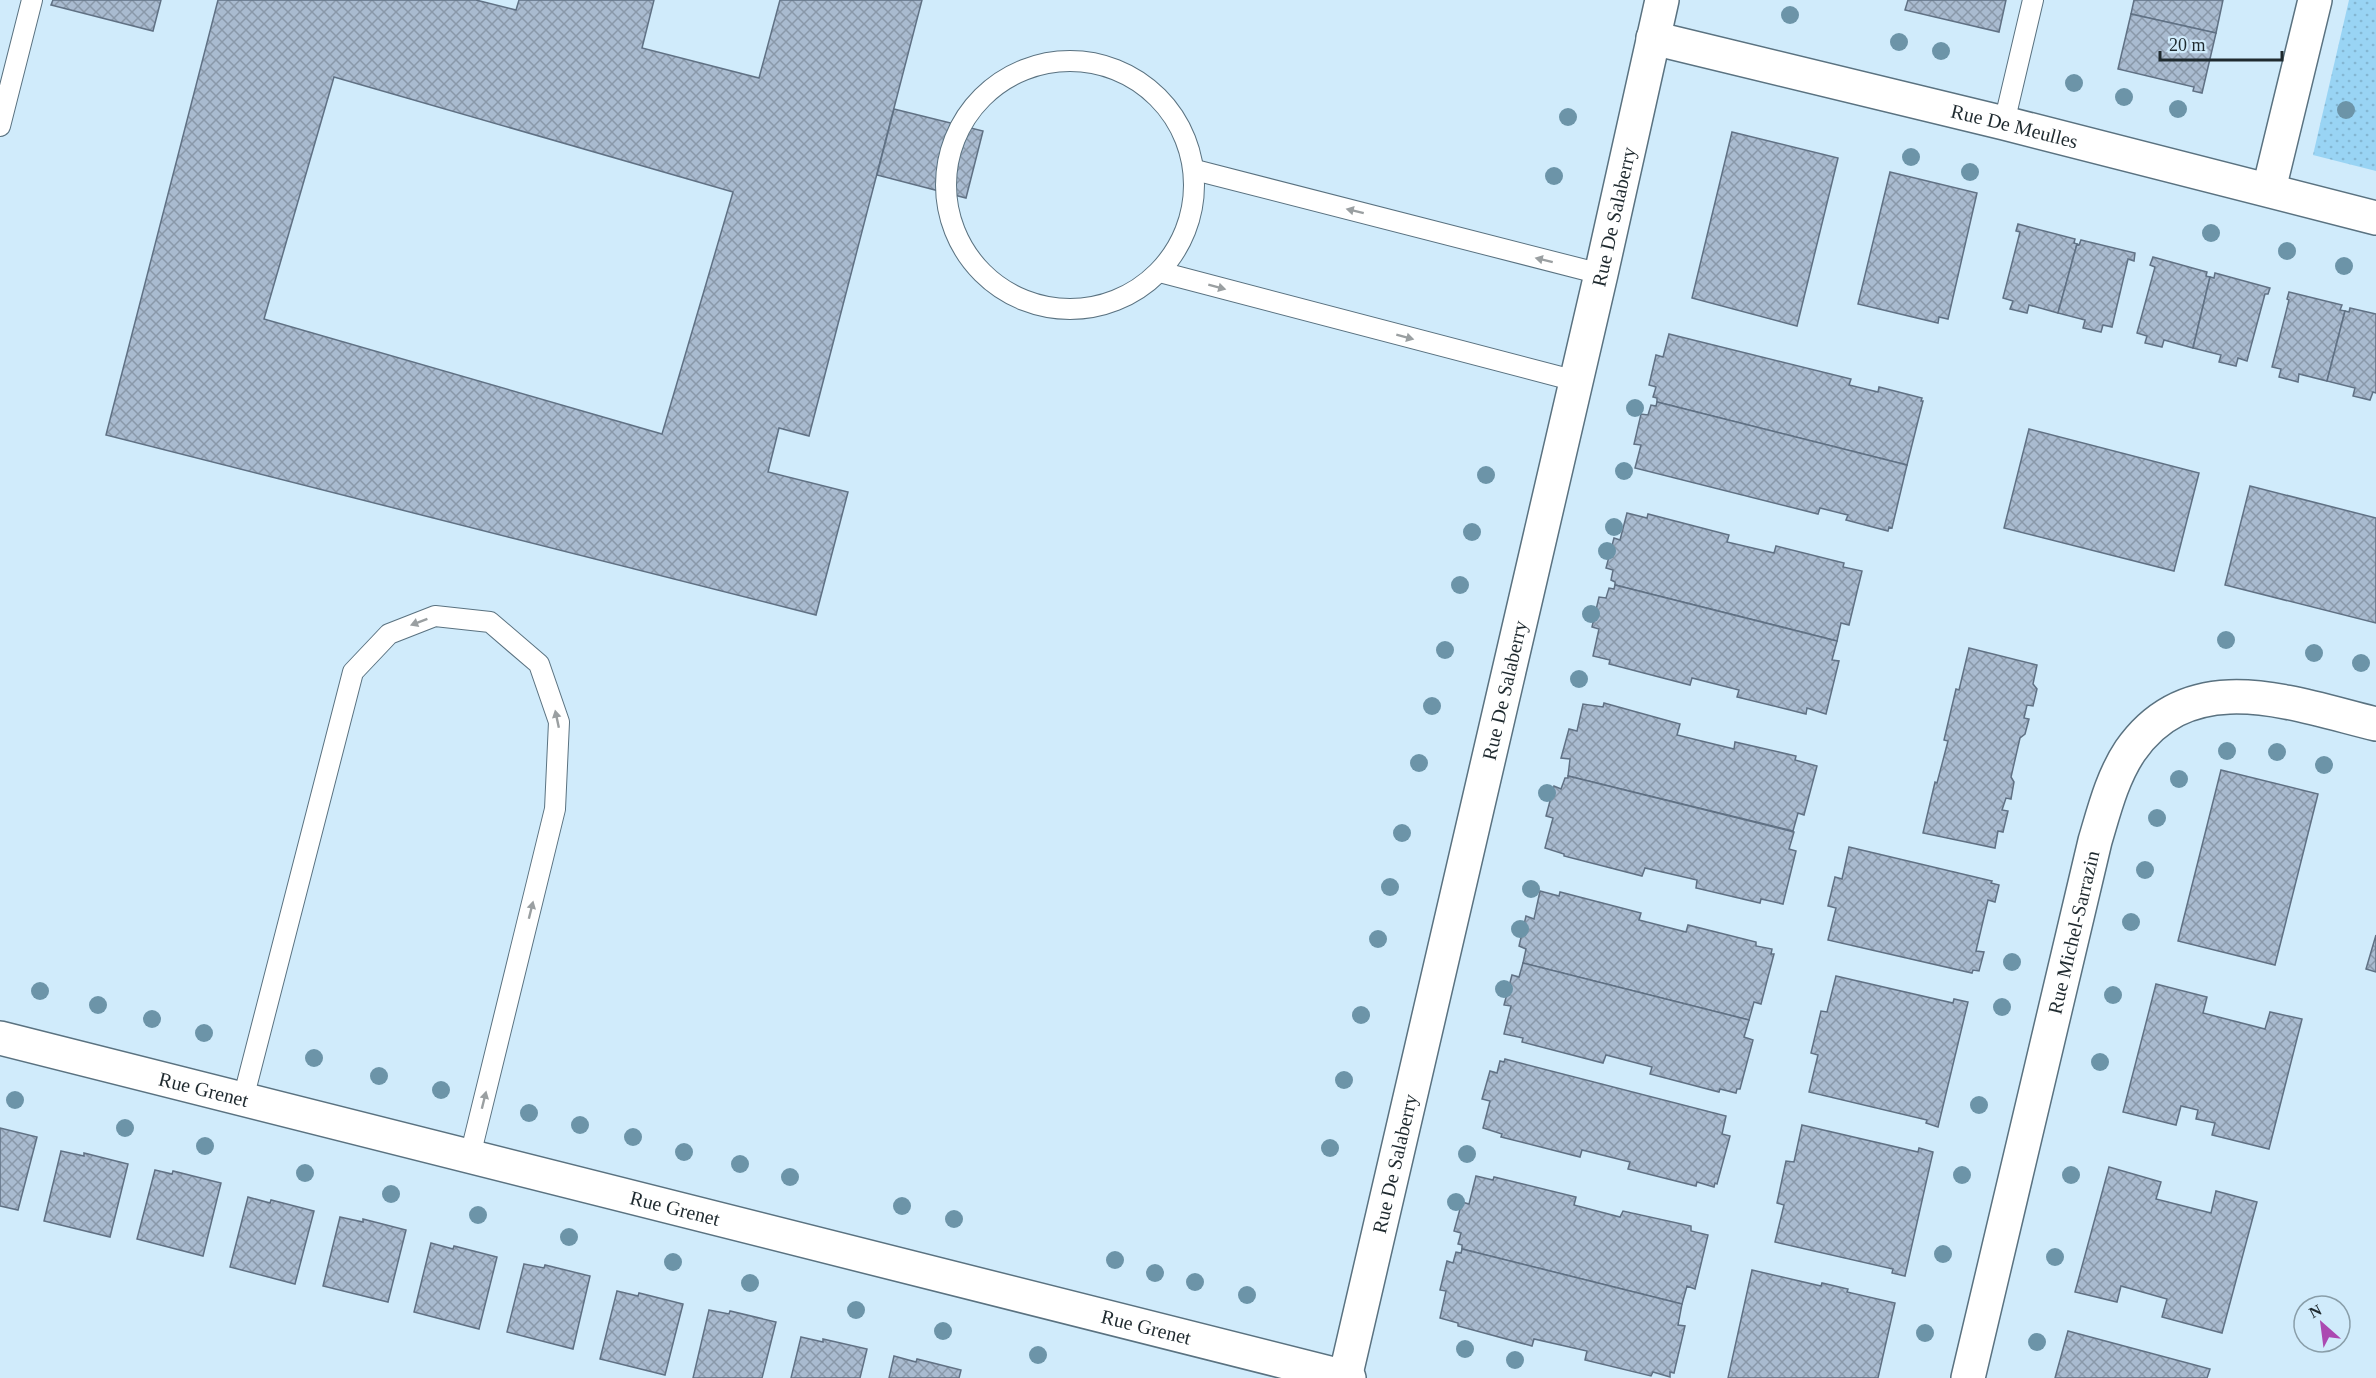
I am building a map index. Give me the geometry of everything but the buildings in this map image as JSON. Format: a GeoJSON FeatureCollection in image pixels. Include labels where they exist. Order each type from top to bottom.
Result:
{"type":"FeatureCollection","features":[{"type":"Feature","properties":{"kind":"street","name":"Rue De Salaberry"},"geometry":{"type":"LineString","coordinates":[[1347,1378],[1662,0]]}},
{"type":"Feature","properties":{"kind":"street"},"geometry":{"type":"LineString","coordinates":[[2269,189],[2315,0]]}},
{"type":"Feature","properties":{"kind":"street","name":"Rue De Meulles"},"geometry":{"type":"LineString","coordinates":[[1653,38],[2004,123],[2376,218]]}},
{"type":"Feature","properties":{"kind":"street","name":"Rue Michel-Sarrazin"},"geometry":{"type":"LineString","coordinates":[[1968,1378],[2095,841],[2115,781],[2130,752],[2143,735],[2161,720],[2189,706],[2218,697],[2257,697],[2376,724]]}},
{"type":"Feature","properties":{"kind":"street","name":"Rue Grenet"},"geometry":{"type":"LineString","coordinates":[[0,1038],[1347,1378]]}},
{"type":"Feature","properties":{"kind":"lane"},"geometry":{"type":"LineString","coordinates":[[0,126],[32,0]]}},
{"type":"Feature","properties":{"kind":"lane"},"geometry":{"type":"LineString","coordinates":[[2004,123],[2032,0]]}},
{"type":"Feature","properties":{"kind":"lane"},"geometry":{"type":"LineString","coordinates":[[1083,60],[1124,72],[1158,95],[1183,129],[1195,170],[1194,207],[1182,242],[1160,272],[1126,297],[1086,309],[1044,307],[1005,292],[973,265],[952,228],[945,187],[951,145],[971,108],[1002,80],[1041,63],[1083,60]]}},
{"type":"Feature","properties":{"kind":"lane"},"geometry":{"type":"LineString","coordinates":[[1195,170],[1601,274]]}},
{"type":"Feature","properties":{"kind":"lane"},"geometry":{"type":"LineString","coordinates":[[1160,272],[1576,381]]}},
{"type":"Feature","properties":{"kind":"lane"},"geometry":{"type":"LineString","coordinates":[[243,1099],[353,672],[388,634],[435,616],[490,622],[539,664],[559,722],[558,755],[555,809],[470,1156]]}},
{"type":"Feature","properties":{"kind":"shaded area"},"geometry":{"type":"Polygon","coordinates":[[[2349,0],[2376,0],[2376,171],[2313,155],[2349,0]]]}}]}
